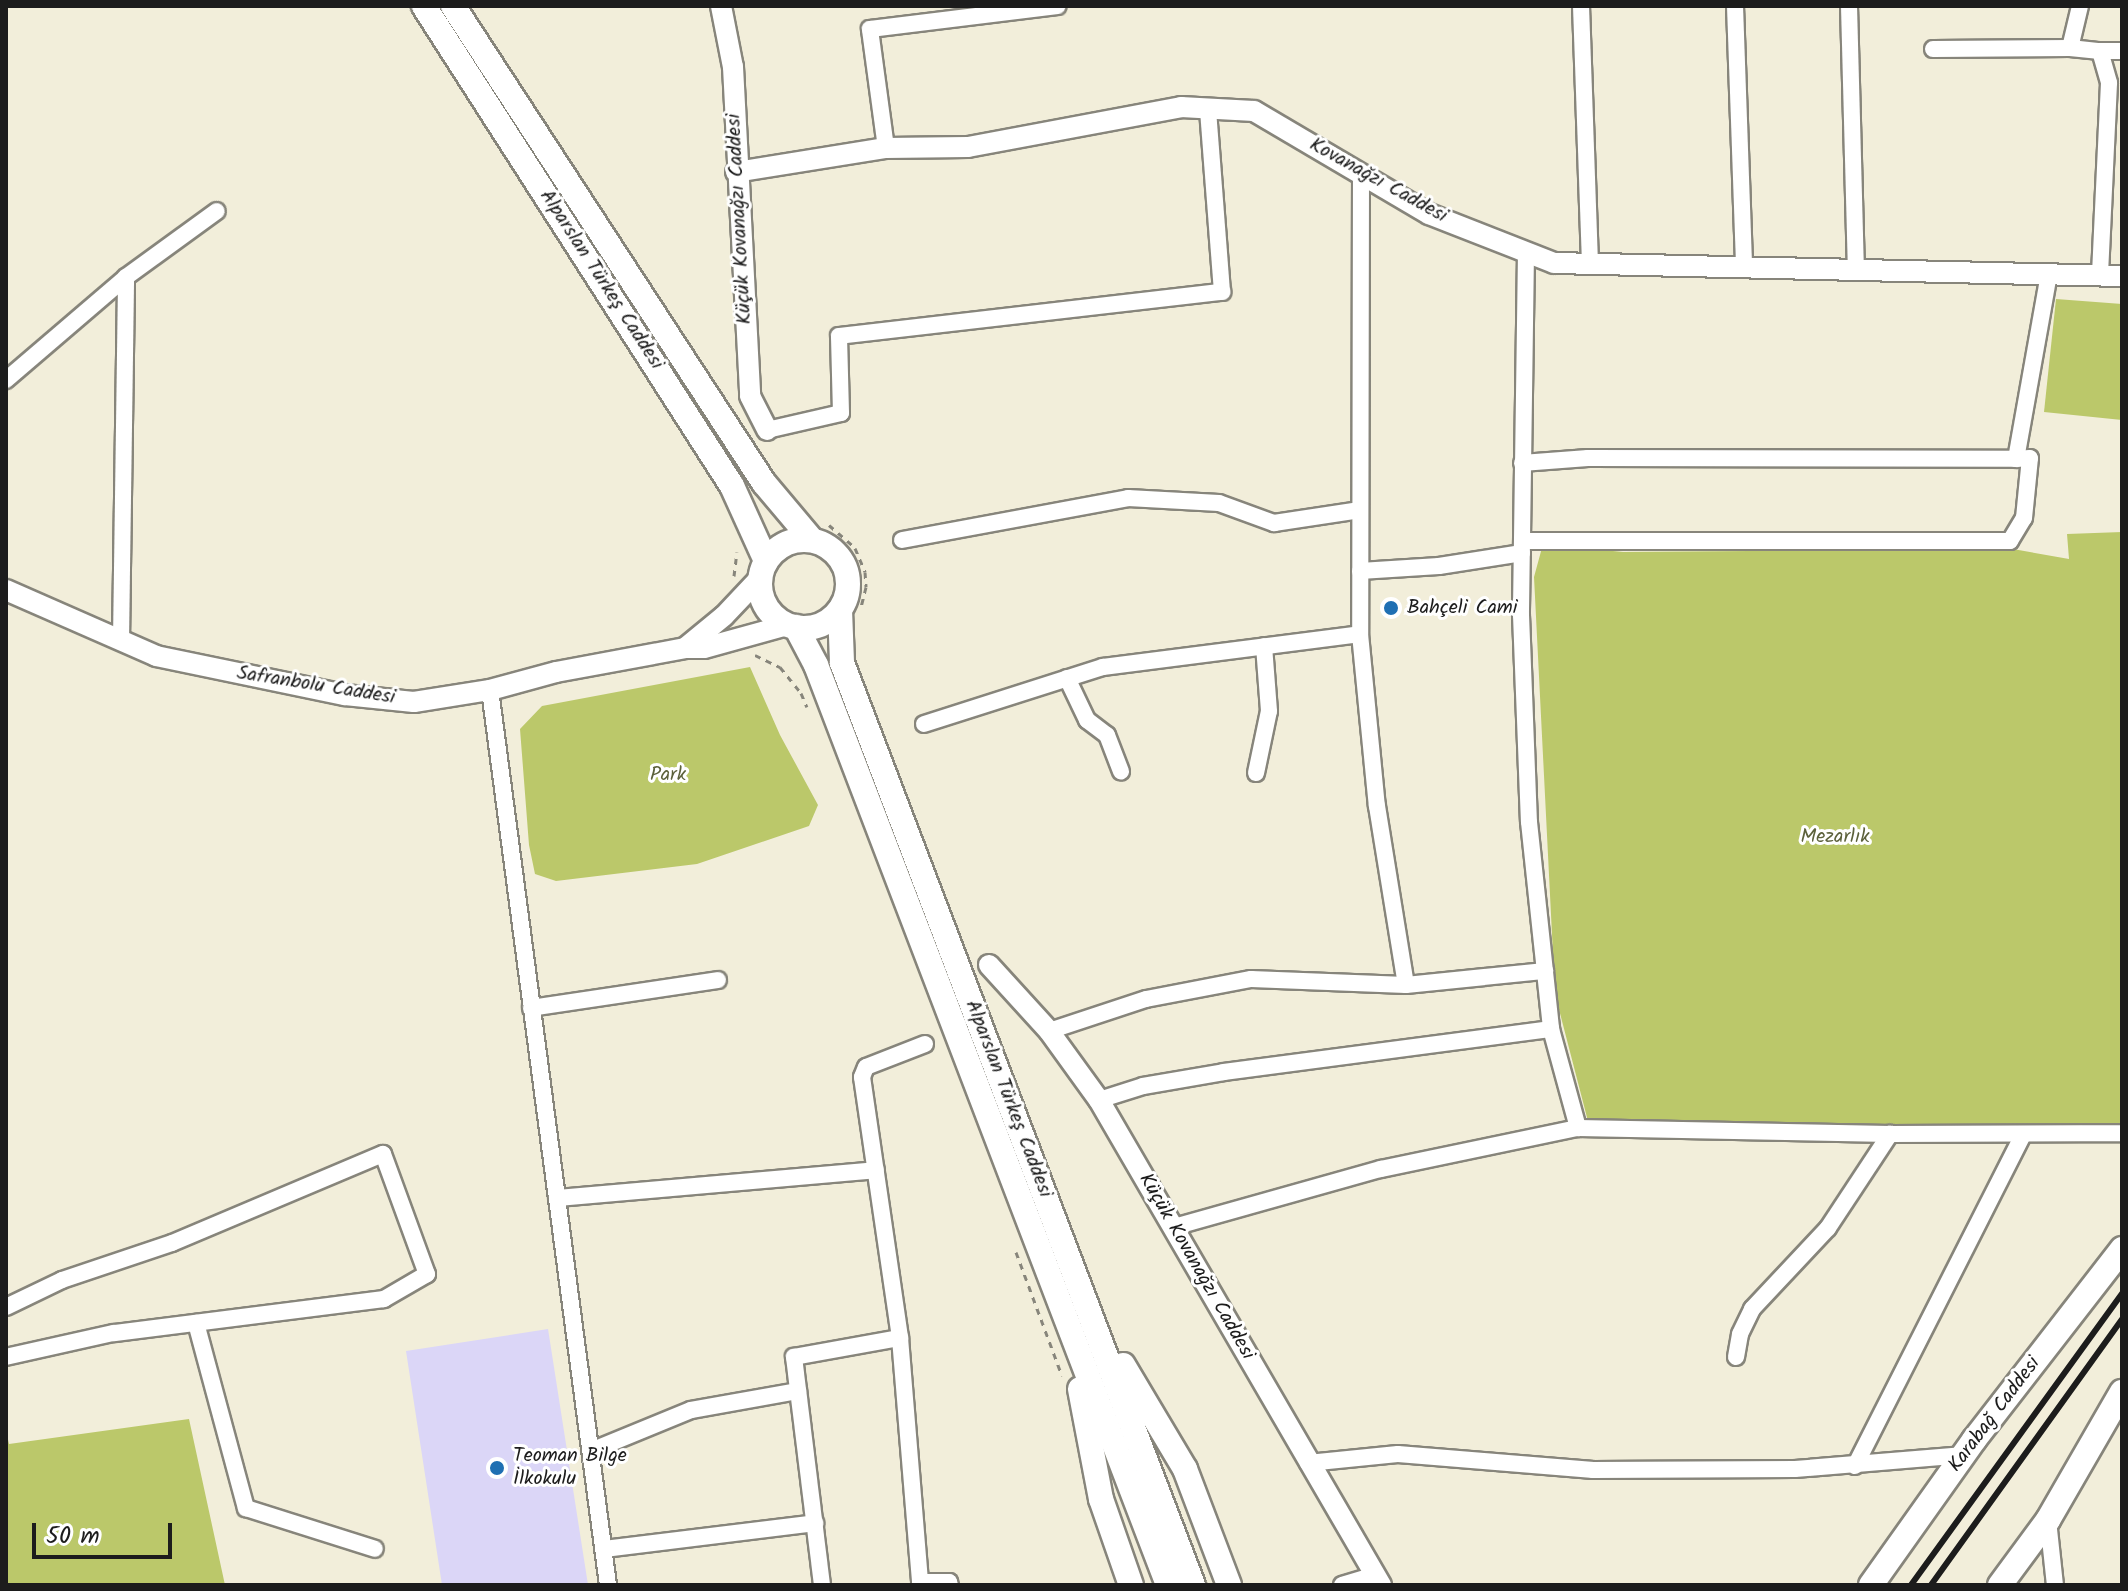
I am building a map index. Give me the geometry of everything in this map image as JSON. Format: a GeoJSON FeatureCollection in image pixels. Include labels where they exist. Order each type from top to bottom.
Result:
{"type":"FeatureCollection","features":[{"type":"Feature","properties":{"kind":"main road","name":"Alparslan Türkeş Caddesi"},"geometry":{"type":"LineString","coordinates":[[424,6],[732,486],[763,570]]}},
{"type":"Feature","properties":{"kind":"main road","name":"Alparslan Türkeş Caddesi"},"geometry":{"type":"LineString","coordinates":[[453,6],[764,483],[812,540]]}},
{"type":"Feature","properties":{"kind":"main road"},"geometry":{"type":"LineString","coordinates":[[812,540],[826,545],[845,567],[848,582],[840,610],[816,627],[792,626],[766,607],[763,570],[783,545],[812,540]]}},
{"type":"Feature","properties":{"kind":"main road","name":"Alparslan Türkeş Caddesi"},"geometry":{"type":"LineString","coordinates":[[840,610],[842,663],[1193,1585]]}},
{"type":"Feature","properties":{"kind":"main road","name":"Alparslan Türkeş Caddesi"},"geometry":{"type":"LineString","coordinates":[[792,626],[816,665],[1168,1585]]}},
{"type":"Feature","properties":{"kind":"main road"},"geometry":{"type":"LineString","coordinates":[[999,1144],[1002,1173],[1016,1224],[1082,1395],[1101,1499],[1131,1585]]}},
{"type":"Feature","properties":{"kind":"main road"},"geometry":{"type":"LineString","coordinates":[[1025,1144],[1063,1206],[1130,1378],[1185,1469],[1229,1585]]}},
{"type":"Feature","properties":{"kind":"main road","name":"Karabağ Caddesi"},"geometry":{"type":"LineString","coordinates":[[1871,1585],[1964,1455],[2122,1249]]}},
{"type":"Feature","properties":{"kind":"main road"},"geometry":{"type":"LineString","coordinates":[[2000,1585],[2113,1426],[2122,1392]]}},
{"type":"Feature","properties":{"kind":"street","name":"Küçük Kovanağzı Caddesi"},"geometry":{"type":"LineString","coordinates":[[721,6],[733,67],[736,172],[750,396],[767,430]]}},
{"type":"Feature","properties":{"kind":"street"},"geometry":{"type":"LineString","coordinates":[[886,148],[870,29],[1058,6]]}},
{"type":"Feature","properties":{"kind":"street"},"geometry":{"type":"LineString","coordinates":[[1581,6],[1590,264]]}},
{"type":"Feature","properties":{"kind":"street"},"geometry":{"type":"LineString","coordinates":[[1735,6],[1744,267]]}},
{"type":"Feature","properties":{"kind":"street"},"geometry":{"type":"LineString","coordinates":[[1849,6],[1856,269]]}},
{"type":"Feature","properties":{"kind":"street"},"geometry":{"type":"LineString","coordinates":[[2070,48],[2080,6]]}},
{"type":"Feature","properties":{"kind":"street"},"geometry":{"type":"LineString","coordinates":[[1933,49],[2070,48],[2122,51]]}},
{"type":"Feature","properties":{"kind":"street"},"geometry":{"type":"LineString","coordinates":[[2100,51],[2109,83],[2100,275]]}},
{"type":"Feature","properties":{"kind":"street","name":"Kovanağzı Caddesi"},"geometry":{"type":"LineString","coordinates":[[736,172],[886,148],[968,147],[1181,107],[1254,111],[1429,214],[1554,263],[2122,276]]}},
{"type":"Feature","properties":{"kind":"street"},"geometry":{"type":"LineString","coordinates":[[767,430],[841,413],[839,336],[1222,292],[1208,108]]}},
{"type":"Feature","properties":{"kind":"street"},"geometry":{"type":"LineString","coordinates":[[1361,173],[1360,634],[1377,806],[1406,985]]}},
{"type":"Feature","properties":{"kind":"street"},"geometry":{"type":"LineString","coordinates":[[6,380],[126,277],[217,211]]}},
{"type":"Feature","properties":{"kind":"street"},"geometry":{"type":"LineString","coordinates":[[1526,252],[1522,547],[1529,822],[1551,1029],[1578,1128]]}},
{"type":"Feature","properties":{"kind":"street"},"geometry":{"type":"LineString","coordinates":[[2016,459],[2049,274]]}},
{"type":"Feature","properties":{"kind":"street"},"geometry":{"type":"LineString","coordinates":[[121,641],[126,277]]}},
{"type":"Feature","properties":{"kind":"street"},"geometry":{"type":"LineString","coordinates":[[1360,571],[1439,566],[1522,547],[2010,541],[2024,518],[2030,458],[1588,458],[1522,463]]}},
{"type":"Feature","properties":{"kind":"street"},"geometry":{"type":"LineString","coordinates":[[902,540],[1128,498],[1219,503],[1274,523],[1360,510]]}},
{"type":"Feature","properties":{"kind":"street"},"geometry":{"type":"LineString","coordinates":[[685,648],[724,616],[763,570]]}},
{"type":"Feature","properties":{"kind":"street","name":"Safranbolu Caddesi"},"geometry":{"type":"LineString","coordinates":[[6,590],[156,656],[345,695],[414,702],[490,690],[556,672],[685,648],[704,648],[792,626]]}},
{"type":"Feature","properties":{"kind":"street"},"geometry":{"type":"LineString","coordinates":[[924,724],[1103,667],[1360,634]]}},
{"type":"Feature","properties":{"kind":"street"},"geometry":{"type":"LineString","coordinates":[[1256,773],[1269,711],[1264,646]]}},
{"type":"Feature","properties":{"kind":"street"},"geometry":{"type":"LineString","coordinates":[[1067,678],[1087,720],[1107,735],[1121,771]]}},
{"type":"Feature","properties":{"kind":"street"},"geometry":{"type":"LineString","coordinates":[[490,690],[608,1585]]}},
{"type":"Feature","properties":{"kind":"street","name":"Küçük Kovanağzı Caddesi"},"geometry":{"type":"LineString","coordinates":[[989,965],[1049,1031],[1099,1100],[1378,1580]]}},
{"type":"Feature","properties":{"kind":"street"},"geometry":{"type":"LineString","coordinates":[[1049,1031],[1146,999],[1251,979],[1406,985],[1545,971]]}},
{"type":"Feature","properties":{"kind":"street"},"geometry":{"type":"LineString","coordinates":[[531,1008],[718,980]]}},
{"type":"Feature","properties":{"kind":"street"},"geometry":{"type":"LineString","coordinates":[[1099,1100],[1143,1086],[1224,1072],[1551,1029]]}},
{"type":"Feature","properties":{"kind":"street"},"geometry":{"type":"LineString","coordinates":[[925,1044],[866,1067],[862,1077],[900,1338],[920,1582],[949,1582],[950,1585]]}},
{"type":"Feature","properties":{"kind":"street"},"geometry":{"type":"LineString","coordinates":[[1174,1227],[1381,1169],[1578,1128],[1890,1134],[2122,1133]]}},
{"type":"Feature","properties":{"kind":"street"},"geometry":{"type":"LineString","coordinates":[[1736,1357],[1740,1334],[1752,1309],[1774,1282],[1828,1228],[1890,1134]]}},
{"type":"Feature","properties":{"kind":"street"},"geometry":{"type":"LineString","coordinates":[[1855,1466],[2023,1135]]}},
{"type":"Feature","properties":{"kind":"street"},"geometry":{"type":"LineString","coordinates":[[6,1307],[62,1280],[172,1243],[383,1154],[427,1274],[384,1299],[113,1333],[6,1357]]}},
{"type":"Feature","properties":{"kind":"street"},"geometry":{"type":"LineString","coordinates":[[557,1198],[876,1170]]}},
{"type":"Feature","properties":{"kind":"street"},"geometry":{"type":"LineString","coordinates":[[196,1323],[246,1508],[375,1549]]}},
{"type":"Feature","properties":{"kind":"street"},"geometry":{"type":"LineString","coordinates":[[822,1585],[794,1357],[900,1338]]}},
{"type":"Feature","properties":{"kind":"street"},"geometry":{"type":"LineString","coordinates":[[591,1451],[691,1410],[798,1391]]}},
{"type":"Feature","properties":{"kind":"street"},"geometry":{"type":"LineString","coordinates":[[1308,1463],[1398,1454],[1593,1470],[1855,1466],[1964,1455]]}},
{"type":"Feature","properties":{"kind":"street"},"geometry":{"type":"LineString","coordinates":[[2048,1520],[2055,1585]]}},
{"type":"Feature","properties":{"kind":"street"},"geometry":{"type":"LineString","coordinates":[[604,1549],[815,1523]]}},
{"type":"Feature","properties":{"kind":"street"},"geometry":{"type":"LineString","coordinates":[[1342,1585],[1378,1580]]}},
{"type":"Feature","properties":{"kind":"path"},"geometry":{"type":"LineString","coordinates":[[731,582],[737,548]]}},
{"type":"Feature","properties":{"kind":"path"},"geometry":{"type":"LineString","coordinates":[[741,639],[753,654],[780,667],[792,679],[810,713]]}},
{"type":"Feature","properties":{"kind":"path"},"geometry":{"type":"LineString","coordinates":[[1012,1241],[1064,1379]]}},
{"type":"Feature","properties":{"kind":"shaded area","name":"Teoman Bilge İlkokulu"},"geometry":{"type":"Polygon","coordinates":[[[548,1329],[588,1585],[442,1585],[406,1351],[548,1329]]]}},
{"type":"Feature","properties":{"kind":"green space"},"geometry":{"type":"Polygon","coordinates":[[[2056,299],[2122,304],[2122,420],[2044,412],[2056,299]]]}},
{"type":"Feature","properties":{"kind":"green space","name":"Mezarlık"},"geometry":{"type":"Polygon","coordinates":[[[2122,532],[2122,1123],[1590,1129],[1555,994],[1534,577],[1543,544],[1623,552],[2013,549],[2069,559],[2067,534],[2122,532]]]}},
{"type":"Feature","properties":{"kind":"green space","name":"Park"},"geometry":{"type":"Polygon","coordinates":[[[750,667],[780,735],[818,805],[809,826],[697,864],[556,881],[535,874],[529,845],[520,729],[542,706],[750,667]]]}},
{"type":"Feature","properties":{"kind":"green space"},"geometry":{"type":"Polygon","coordinates":[[[189,1419],[225,1585],[6,1585],[6,1430],[9,1444],[189,1419]]]}},
{"type":"Feature","properties":{"kind":"railway"},"geometry":{"type":"LineString","coordinates":[[1911,1585],[2122,1293]]}},
{"type":"Feature","properties":{"kind":"railway"},"geometry":{"type":"LineString","coordinates":[[1931,1585],[2122,1319]]}},
{"type":"Feature","properties":{"kind":"place","name":"Bahçeli Cami"},"geometry":{"type":"Point","coordinates":[1391,608]}},
{"type":"Feature","properties":{"kind":"place","name":"Teoman Bilge İlkokulu"},"geometry":{"type":"Point","coordinates":[497,1468]}}]}
